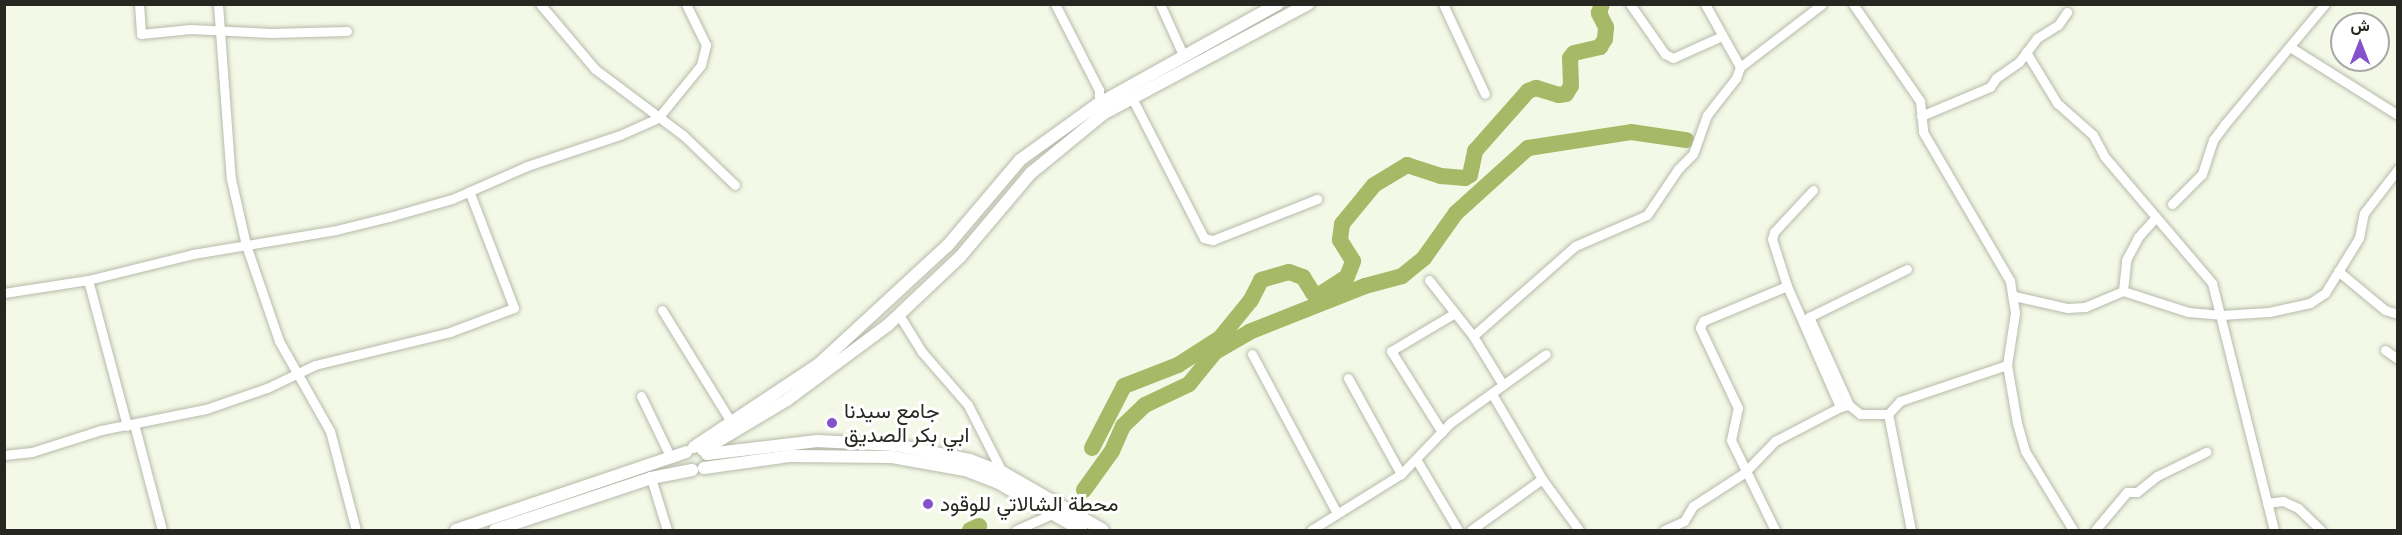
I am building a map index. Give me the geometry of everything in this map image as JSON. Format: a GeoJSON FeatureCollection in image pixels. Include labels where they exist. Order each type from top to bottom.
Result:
{"type":"FeatureCollection","features":[{"type":"Feature","properties":{"kind":"main road"},"geometry":{"type":"LineString","coordinates":[[698,469],[684,462],[730,420],[819,364],[948,245],[1020,160],[1184,57],[1278,4]]}},
{"type":"Feature","properties":{"kind":"main road"},"geometry":{"type":"LineString","coordinates":[[1115,102],[1132,98],[1308,4]]}},
{"type":"Feature","properties":{"kind":"main road"},"geometry":{"type":"LineString","coordinates":[[698,450],[819,378],[899,315],[960,257],[1031,172],[1100,109]]}},
{"type":"Feature","properties":{"kind":"main road"},"geometry":{"type":"LineString","coordinates":[[456,531],[698,450],[851,440],[970,460],[1002,472],[1103,531]]}},
{"type":"Feature","properties":{"kind":"main road"},"geometry":{"type":"LineString","coordinates":[[698,450],[698,469]]}},
{"type":"Feature","properties":{"kind":"main road"},"geometry":{"type":"LineString","coordinates":[[495,530],[651,478],[791,456],[892,457],[965,470],[997,482],[1080,530]]}},
{"type":"Feature","properties":{"kind":"street"},"geometry":{"type":"LineString","coordinates":[[139,4],[141,34],[347,30]]}},
{"type":"Feature","properties":{"kind":"street"},"geometry":{"type":"LineString","coordinates":[[218,4],[231,178],[246,245],[279,340],[330,431],[356,531]]}},
{"type":"Feature","properties":{"kind":"street"},"geometry":{"type":"LineString","coordinates":[[540,4],[595,69],[683,135],[735,185]]}},
{"type":"Feature","properties":{"kind":"street"},"geometry":{"type":"LineString","coordinates":[[4,293],[88,280],[246,245],[336,230],[469,191],[658,118],[701,65],[706,45],[686,4]]}},
{"type":"Feature","properties":{"kind":"street"},"geometry":{"type":"LineString","coordinates":[[1055,4],[1099,90],[1100,109]]}},
{"type":"Feature","properties":{"kind":"street"},"geometry":{"type":"LineString","coordinates":[[1160,4],[1184,57]]}},
{"type":"Feature","properties":{"kind":"street"},"geometry":{"type":"LineString","coordinates":[[1443,4],[1485,94]]}},
{"type":"Feature","properties":{"kind":"street"},"geometry":{"type":"LineString","coordinates":[[1630,4],[1665,54],[1674,58],[1722,36]]}},
{"type":"Feature","properties":{"kind":"street"},"geometry":{"type":"LineString","coordinates":[[1705,4],[1740,67]]}},
{"type":"Feature","properties":{"kind":"street"},"geometry":{"type":"LineString","coordinates":[[1473,336],[1575,246],[1647,215],[1678,168],[1693,153],[1707,115],[1736,78],[1740,67],[1822,4]]}},
{"type":"Feature","properties":{"kind":"street"},"geometry":{"type":"LineString","coordinates":[[1853,4],[1920,101],[1923,132],[2006,276],[2014,296],[2015,313],[2007,365],[2025,452],[2073,531]]}},
{"type":"Feature","properties":{"kind":"street"},"geometry":{"type":"LineString","coordinates":[[2172,204],[2202,174],[2213,140],[2325,4]]}},
{"type":"Feature","properties":{"kind":"street"},"geometry":{"type":"LineString","coordinates":[[1921,116],[1990,87],[2058,25],[2067,12]]}},
{"type":"Feature","properties":{"kind":"street"},"geometry":{"type":"LineString","coordinates":[[2290,47],[2397,115]]}},
{"type":"Feature","properties":{"kind":"street"},"geometry":{"type":"LineString","coordinates":[[2026,52],[2057,103],[2093,135],[2104,156],[2212,283],[2273,530]]}},
{"type":"Feature","properties":{"kind":"street"},"geometry":{"type":"LineString","coordinates":[[1099,90],[1115,102]]}},
{"type":"Feature","properties":{"kind":"street"},"geometry":{"type":"LineString","coordinates":[[1132,98],[1204,238],[1213,240],[1317,199]]}},
{"type":"Feature","properties":{"kind":"street"},"geometry":{"type":"LineString","coordinates":[[2014,296],[2067,308],[2085,307],[2123,291],[2188,312],[2221,315],[2269,312],[2310,303],[2325,293],[2359,238],[2364,213],[2397,169]]}},
{"type":"Feature","properties":{"kind":"street"},"geometry":{"type":"LineString","coordinates":[[1813,190],[1774,232],[1772,239],[1787,286],[1845,406],[1860,414],[1888,414],[1900,401],[2007,365]]}},
{"type":"Feature","properties":{"kind":"street"},"geometry":{"type":"LineString","coordinates":[[4,455],[32,453],[101,430],[239,399],[297,372],[450,332],[514,308],[469,191]]}},
{"type":"Feature","properties":{"kind":"street"},"geometry":{"type":"LineString","coordinates":[[2123,291],[2126,260],[2138,237],[2155,218]]}},
{"type":"Feature","properties":{"kind":"street"},"geometry":{"type":"LineString","coordinates":[[1845,406],[1809,317],[1907,269]]}},
{"type":"Feature","properties":{"kind":"street"},"geometry":{"type":"LineString","coordinates":[[2338,271],[2385,310],[2397,314]]}},
{"type":"Feature","properties":{"kind":"street"},"geometry":{"type":"LineString","coordinates":[[88,280],[162,531]]}},
{"type":"Feature","properties":{"kind":"street"},"geometry":{"type":"LineString","coordinates":[[1429,280],[1473,336],[1503,386]]}},
{"type":"Feature","properties":{"kind":"street"},"geometry":{"type":"LineString","coordinates":[[1775,531],[1744,472],[1731,440],[1738,408],[1700,328],[1703,321],[1787,286]]}},
{"type":"Feature","properties":{"kind":"street"},"geometry":{"type":"LineString","coordinates":[[662,310],[730,420]]}},
{"type":"Feature","properties":{"kind":"street"},"geometry":{"type":"LineString","coordinates":[[1442,432],[1391,351],[1455,313]]}},
{"type":"Feature","properties":{"kind":"street"},"geometry":{"type":"LineString","coordinates":[[899,315],[922,352],[968,405],[1002,472]]}},
{"type":"Feature","properties":{"kind":"street"},"geometry":{"type":"LineString","coordinates":[[2385,350],[2397,359]]}},
{"type":"Feature","properties":{"kind":"street"},"geometry":{"type":"LineString","coordinates":[[1252,354],[1337,513]]}},
{"type":"Feature","properties":{"kind":"street"},"geometry":{"type":"LineString","coordinates":[[1311,531],[1401,474],[1442,432],[1546,354]]}},
{"type":"Feature","properties":{"kind":"street"},"geometry":{"type":"LineString","coordinates":[[1348,378],[1401,474]]}},
{"type":"Feature","properties":{"kind":"street"},"geometry":{"type":"LineString","coordinates":[[1492,394],[1542,479],[1579,531]]}},
{"type":"Feature","properties":{"kind":"street"},"geometry":{"type":"LineString","coordinates":[[641,396],[671,458]]}},
{"type":"Feature","properties":{"kind":"street"},"geometry":{"type":"LineString","coordinates":[[1664,531],[1684,521],[1693,506],[1744,472],[1775,441],[1845,406]]}},
{"type":"Feature","properties":{"kind":"street"},"geometry":{"type":"LineString","coordinates":[[1888,414],[1911,531]]}},
{"type":"Feature","properties":{"kind":"street"},"geometry":{"type":"LineString","coordinates":[[2095,531],[2127,492],[2137,492],[2157,476],[2206,452]]}},
{"type":"Feature","properties":{"kind":"street"},"geometry":{"type":"LineString","coordinates":[[1416,459],[1458,531]]}},
{"type":"Feature","properties":{"kind":"street"},"geometry":{"type":"LineString","coordinates":[[651,478],[666,531]]}},
{"type":"Feature","properties":{"kind":"street"},"geometry":{"type":"LineString","coordinates":[[1471,531],[1542,479]]}},
{"type":"Feature","properties":{"kind":"street"},"geometry":{"type":"LineString","coordinates":[[2267,503],[2283,501],[2298,508],[2321,531]]}},
{"type":"Feature","properties":{"kind":"street"},"geometry":{"type":"LineString","coordinates":[[1016,531],[1052,514]]}},
{"type":"Feature","properties":{"kind":"street"},"geometry":{"type":"LineString","coordinates":[[1684,521],[1690,531]]}},
{"type":"Feature","properties":{"kind":"waterway"},"geometry":{"type":"LineString","coordinates":[[1092,448],[1124,386],[1178,365],[1220,338],[1251,300],[1261,280],[1289,272],[1303,277],[1313,293],[1319,295],[1347,277],[1353,261],[1340,240],[1342,224],[1374,185],[1407,165],[1441,176],[1465,178],[1470,175],[1475,151],[1528,91],[1536,88],[1559,95],[1566,94],[1571,86],[1570,58],[1574,53],[1600,47],[1605,39],[1606,27],[1599,13],[1602,4]]}},
{"type":"Feature","properties":{"kind":"waterway"},"geometry":{"type":"LineString","coordinates":[[1084,490],[1112,451],[1123,426],[1145,405],[1189,384],[1215,352],[1249,332],[1365,286],[1402,276],[1424,258],[1456,213],[1528,148],[1631,132],[1686,140]]}},
{"type":"Feature","properties":{"kind":"waterway"},"geometry":{"type":"LineString","coordinates":[[970,530],[979,526]]}},
{"type":"Feature","properties":{"kind":"place","name":"جامع سيدنا ابي بكر الصديق"},"geometry":{"type":"Point","coordinates":[832,423]}},
{"type":"Feature","properties":{"kind":"place","name":"محطة الشالاتي للوقود"},"geometry":{"type":"Point","coordinates":[928,504]}}]}
